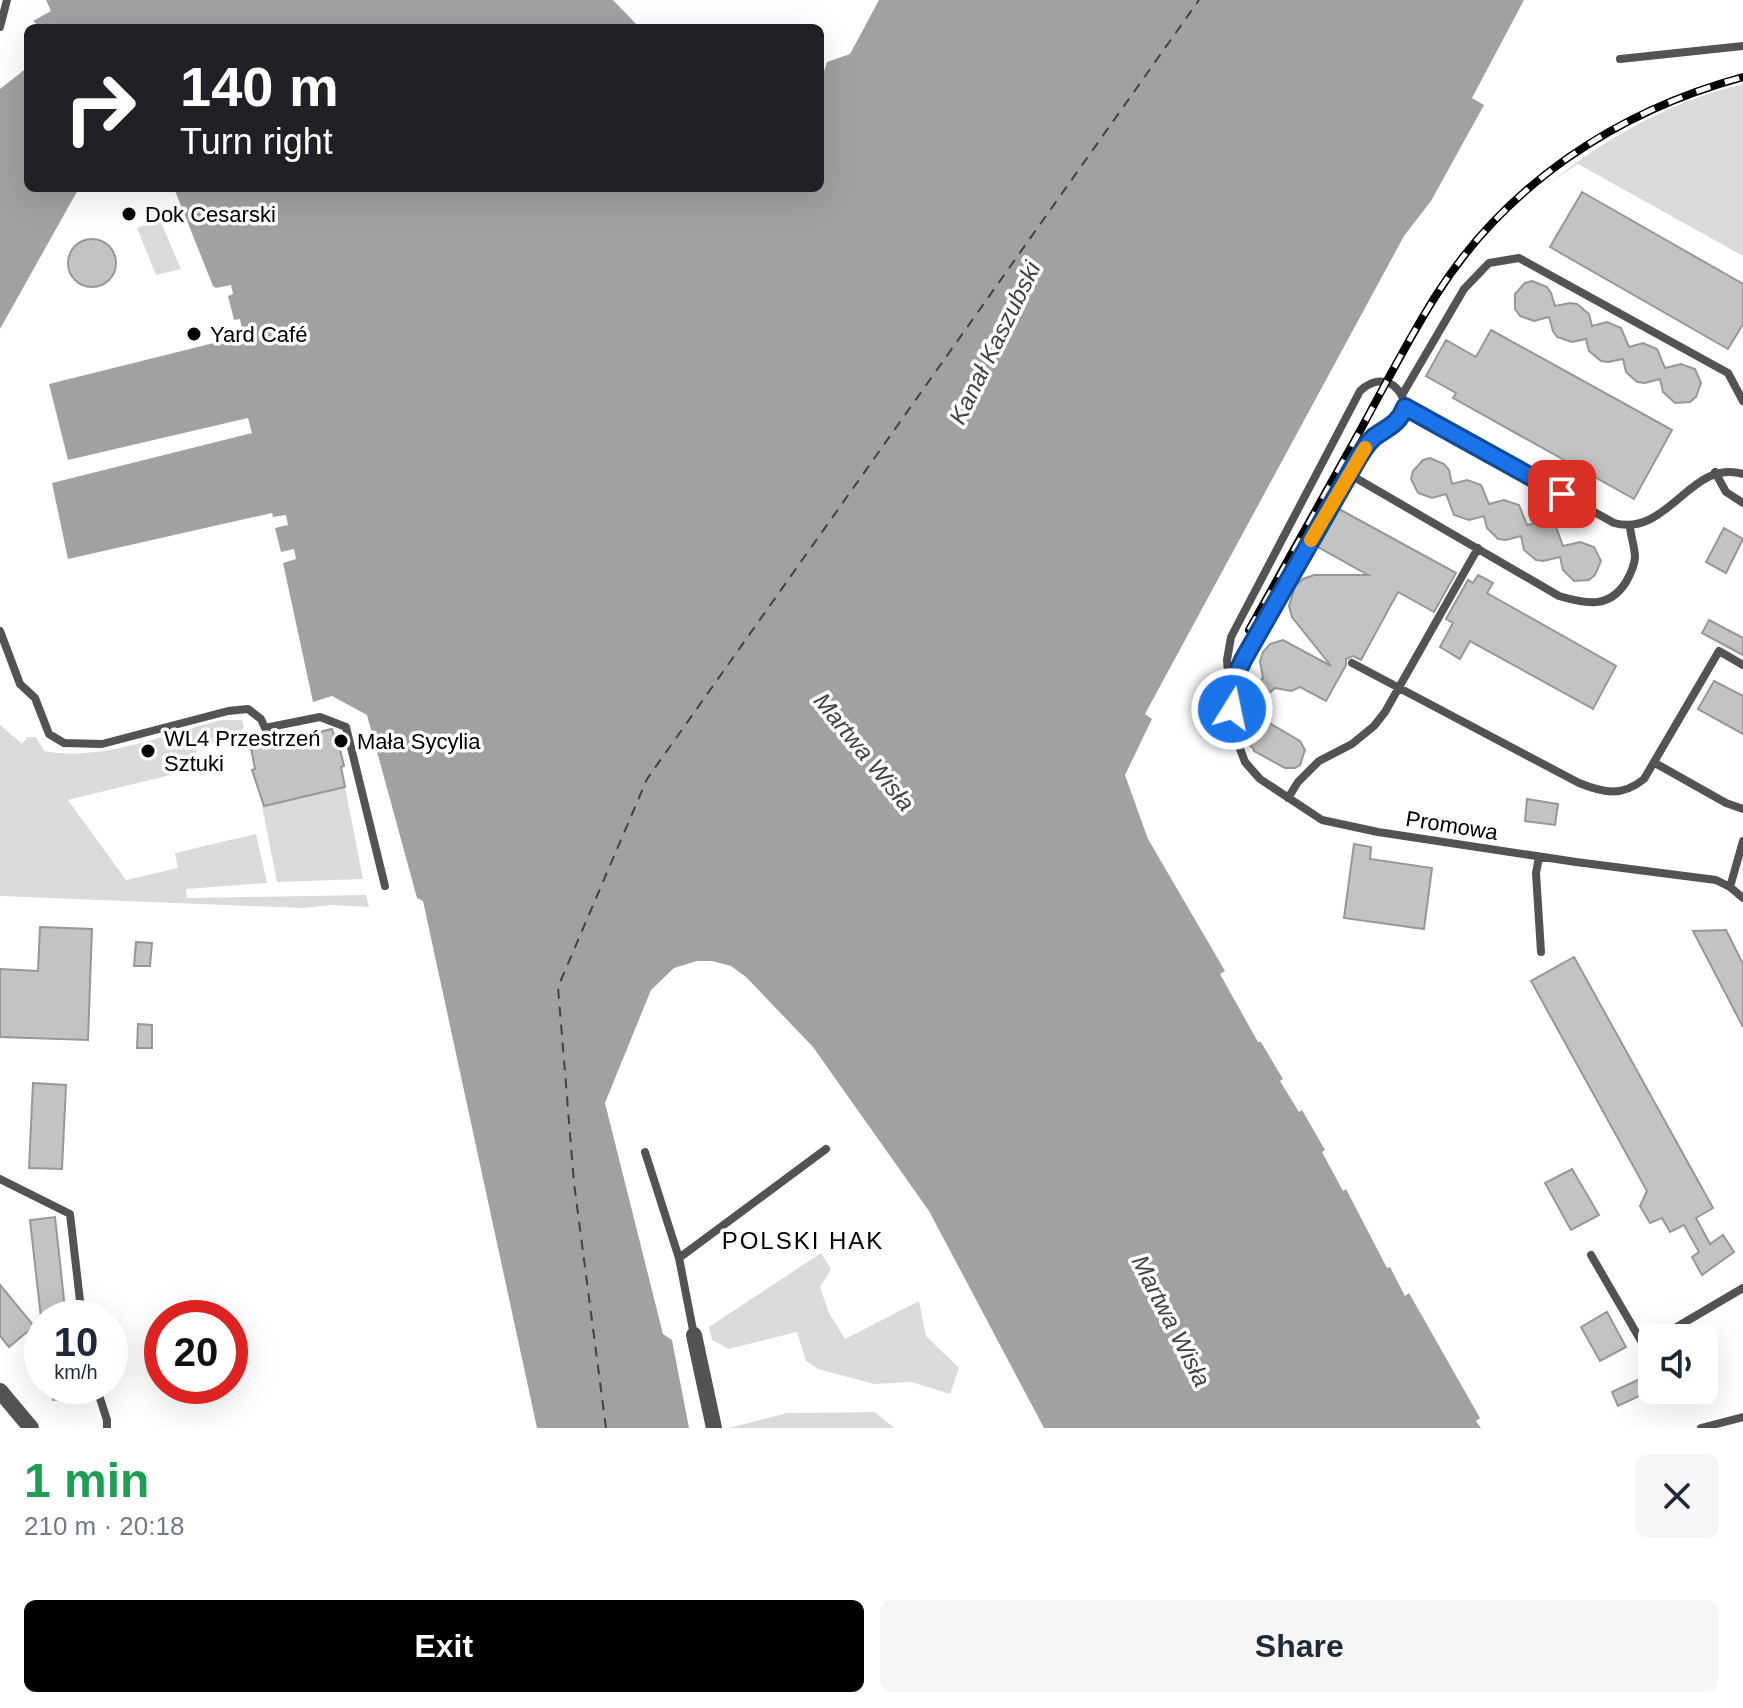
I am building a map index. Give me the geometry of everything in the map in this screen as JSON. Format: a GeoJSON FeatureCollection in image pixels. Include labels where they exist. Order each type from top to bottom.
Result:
{"type":"FeatureCollection","features":[{"type":"Feature","properties":{"kind":"street"},"geometry":{"type":"LineString","coordinates":[[694,1335],[714,1428]]}},
{"type":"Feature","properties":{"kind":"street"},"geometry":{"type":"LineString","coordinates":[[0,1391],[31,1428]]}},
{"type":"Feature","properties":{"kind":"lane"},"geometry":{"type":"LineString","coordinates":[[0,27],[6,3]]}},
{"type":"Feature","properties":{"kind":"lane"},"geometry":{"type":"LineString","coordinates":[[1620,59],[1743,46]]}},
{"type":"Feature","properties":{"kind":"lane"},"geometry":{"type":"LineString","coordinates":[[1231,687],[1243,660],[1362,451],[1375,437],[1401,419],[1405,407],[1402,395],[1464,289],[1489,263],[1519,258],[1728,373],[1743,401]]}},
{"type":"Feature","properties":{"kind":"lane","name":"Promowa"},"geometry":{"type":"LineString","coordinates":[[1402,395],[1380,379],[1370,382],[1360,391],[1239,618],[1231,637],[1227,660],[1233,730],[1245,762],[1260,779],[1322,820],[1539,857],[1716,880],[1743,898]]}},
{"type":"Feature","properties":{"kind":"lane"},"geometry":{"type":"LineString","coordinates":[[1405,407],[1614,523],[1630,527],[1649,521],[1715,472],[1743,474]]}},
{"type":"Feature","properties":{"kind":"lane"},"geometry":{"type":"LineString","coordinates":[[1715,472],[1726,492],[1743,503]]}},
{"type":"Feature","properties":{"kind":"lane"},"geometry":{"type":"LineString","coordinates":[[1349,474],[1559,596],[1585,604],[1604,602],[1620,591],[1630,574],[1635,560],[1630,527]]}},
{"type":"Feature","properties":{"kind":"lane"},"geometry":{"type":"LineString","coordinates":[[1288,798],[1298,782],[1319,761],[1352,744],[1385,712],[1478,548]]}},
{"type":"Feature","properties":{"kind":"lane"},"geometry":{"type":"LineString","coordinates":[[0,631],[20,684],[35,698],[49,734],[64,743],[102,744],[228,711],[248,709],[261,719],[265,728],[320,717],[346,727],[385,886]]}},
{"type":"Feature","properties":{"kind":"lane"},"geometry":{"type":"LineString","coordinates":[[1352,663],[1599,791],[1618,793],[1633,788],[1644,779],[1719,651],[1743,665]]}},
{"type":"Feature","properties":{"kind":"lane"},"geometry":{"type":"LineString","coordinates":[[1655,763],[1726,803],[1743,809]]}},
{"type":"Feature","properties":{"kind":"lane"},"geometry":{"type":"LineString","coordinates":[[1730,887],[1743,841]]}},
{"type":"Feature","properties":{"kind":"lane"},"geometry":{"type":"LineString","coordinates":[[1539,857],[1536,873],[1541,952]]}},
{"type":"Feature","properties":{"kind":"lane"},"geometry":{"type":"LineString","coordinates":[[679,1258],[826,1149]]}},
{"type":"Feature","properties":{"kind":"lane"},"geometry":{"type":"LineString","coordinates":[[645,1152],[679,1258],[694,1335]]}},
{"type":"Feature","properties":{"kind":"lane"},"geometry":{"type":"LineString","coordinates":[[0,1179],[70,1214],[80,1300]]}},
{"type":"Feature","properties":{"kind":"lane"},"geometry":{"type":"LineString","coordinates":[[1591,1255],[1638,1336]]}},
{"type":"Feature","properties":{"kind":"lane"},"geometry":{"type":"LineString","coordinates":[[1682,1324],[1743,1288]]}},
{"type":"Feature","properties":{"kind":"lane"},"geometry":{"type":"LineString","coordinates":[[102,1404],[107,1428]]}},
{"type":"Feature","properties":{"kind":"lane"},"geometry":{"type":"LineString","coordinates":[[1701,1428],[1743,1417]]}},
{"type":"Feature","properties":{"kind":"shaded area"},"geometry":{"type":"Polygon","coordinates":[[[1743,84],[1743,256],[1578,164],[1552,181],[1596,149],[1642,122],[1691,100],[1743,84]]]}},
{"type":"Feature","properties":{"kind":"shaded area"},"geometry":{"type":"Polygon","coordinates":[[[160,220],[181,269],[156,275],[137,228],[160,220]]]}},
{"type":"Feature","properties":{"kind":"shaded area"},"geometry":{"type":"Polygon","coordinates":[[[221,720],[242,720],[244,727],[235,738],[200,746],[183,772],[68,800],[126,880],[178,868],[175,853],[256,834],[267,883],[186,889],[187,898],[366,895],[369,907],[331,905],[302,908],[0,896],[0,725],[22,744],[27,737],[36,737],[44,751],[88,753],[133,745],[221,720]]]}},
{"type":"Feature","properties":{"kind":"shaded area"},"geometry":{"type":"Polygon","coordinates":[[[345,787],[363,879],[277,882],[262,806],[345,787]]]}},
{"type":"Feature","properties":{"kind":"shaded area"},"geometry":{"type":"Polygon","coordinates":[[[821,1253],[831,1269],[820,1287],[829,1313],[845,1339],[919,1301],[926,1336],[959,1368],[950,1394],[912,1382],[874,1384],[818,1369],[806,1361],[797,1332],[729,1349],[712,1340],[709,1327],[821,1253]]]}},
{"type":"Feature","properties":{"kind":"shaded area"},"geometry":{"type":"Polygon","coordinates":[[[875,1412],[894,1428],[729,1428],[787,1413],[875,1412]]]}},
{"type":"Feature","properties":{"kind":"water"},"geometry":{"type":"Polygon","coordinates":[[[46,0],[613,0],[636,24],[36,24],[33,21],[51,11],[46,0]]]}},
{"type":"Feature","properties":{"kind":"water"},"geometry":{"type":"Polygon","coordinates":[[[879,0],[1524,0],[1472,98],[1484,105],[1431,201],[1404,236],[1145,714],[1152,719],[1125,775],[1148,839],[1225,971],[1220,974],[1258,1042],[1261,1042],[1283,1079],[1280,1081],[1299,1112],[1302,1110],[1325,1150],[1322,1152],[1343,1191],[1346,1189],[1387,1268],[1390,1267],[1405,1296],[1409,1293],[1480,1418],[1476,1421],[1481,1428],[1044,1428],[929,1211],[813,1047],[746,977],[731,966],[697,961],[674,968],[651,990],[605,1103],[663,1334],[672,1340],[689,1428],[537,1428],[423,901],[417,898],[367,715],[332,696],[313,702],[283,563],[296,559],[294,549],[281,552],[275,528],[288,525],[286,515],[273,517],[272,513],[68,559],[52,483],[252,433],[248,418],[68,460],[49,384],[230,339],[230,332],[242,329],[240,319],[234,320],[228,296],[233,294],[231,285],[213,286],[176,192],[824,192],[824,71],[827,62],[850,54],[879,0]]]}},
{"type":"Feature","properties":{"kind":"water"},"geometry":{"type":"Polygon","coordinates":[[[24,70],[24,192],[77,192],[0,329],[0,89],[24,70]]]}},
{"type":"Feature","properties":{"kind":"building"},"geometry":{"type":"Polygon","coordinates":[[[1582,192],[1743,284],[1743,324],[1728,349],[1550,247],[1582,192]]]}},
{"type":"Feature","properties":{"kind":"building"},"geometry":{"type":"Polygon","coordinates":[[[92,239],[101,240],[109,246],[115,254],[115,272],[109,280],[101,286],[92,287],[83,286],[75,280],[69,272],[68,263],[69,254],[75,246],[83,240],[92,239]]]}},
{"type":"Feature","properties":{"kind":"building"},"geometry":{"type":"Polygon","coordinates":[[[1532,281],[1547,287],[1555,306],[1577,304],[1589,314],[1592,326],[1607,322],[1621,328],[1629,347],[1643,343],[1657,349],[1665,368],[1681,364],[1695,369],[1701,383],[1696,397],[1690,402],[1675,403],[1663,392],[1660,379],[1637,382],[1626,372],[1623,359],[1601,361],[1589,351],[1586,339],[1572,342],[1557,337],[1549,317],[1534,321],[1520,316],[1515,309],[1515,294],[1525,283],[1532,281]]]}},
{"type":"Feature","properties":{"kind":"building"},"geometry":{"type":"Polygon","coordinates":[[[1491,330],[1672,430],[1634,499],[1453,398],[1456,393],[1426,376],[1446,340],[1476,357],[1491,330]]]}},
{"type":"Feature","properties":{"kind":"building"},"geometry":{"type":"Polygon","coordinates":[[[1430,458],[1444,464],[1449,470],[1452,484],[1467,480],[1481,485],[1489,504],[1504,500],[1519,505],[1527,525],[1541,522],[1556,527],[1563,546],[1580,542],[1594,547],[1601,561],[1595,575],[1589,580],[1574,581],[1563,570],[1560,557],[1536,560],[1524,550],[1521,536],[1498,539],[1487,528],[1484,516],[1469,520],[1454,515],[1446,494],[1432,498],[1418,493],[1411,479],[1413,471],[1423,460],[1430,458]]]}},
{"type":"Feature","properties":{"kind":"building"},"geometry":{"type":"Polygon","coordinates":[[[1339,509],[1456,573],[1434,612],[1398,592],[1361,660],[1353,656],[1346,659],[1346,665],[1326,701],[1300,687],[1291,691],[1275,688],[1257,703],[1248,691],[1263,678],[1260,661],[1270,644],[1283,640],[1331,666],[1292,617],[1289,606],[1295,586],[1303,579],[1314,575],[1368,575],[1318,547],[1339,509]]]}},
{"type":"Feature","properties":{"kind":"building"},"geometry":{"type":"Polygon","coordinates":[[[1724,528],[1743,539],[1726,573],[1706,562],[1724,528]]]}},
{"type":"Feature","properties":{"kind":"building"},"geometry":{"type":"Polygon","coordinates":[[[1478,575],[1493,583],[1487,593],[1616,666],[1593,709],[1470,641],[1460,659],[1440,647],[1453,623],[1446,619],[1468,580],[1473,583],[1478,575]]]}},
{"type":"Feature","properties":{"kind":"building"},"geometry":{"type":"Polygon","coordinates":[[[1709,620],[1743,638],[1743,655],[1702,633],[1709,620]]]}},
{"type":"Feature","properties":{"kind":"building"},"geometry":{"type":"Polygon","coordinates":[[[1714,681],[1743,696],[1743,734],[1698,709],[1714,681]]]}},
{"type":"Feature","properties":{"kind":"building"},"geometry":{"type":"Polygon","coordinates":[[[1254,714],[1300,741],[1305,750],[1300,765],[1285,768],[1254,751],[1245,742],[1240,728],[1254,714]]]}},
{"type":"Feature","properties":{"kind":"building"},"geometry":{"type":"Polygon","coordinates":[[[332,729],[334,735],[340,734],[344,748],[340,749],[345,787],[264,806],[252,770],[255,769],[251,748],[332,729]]]}},
{"type":"Feature","properties":{"kind":"building"},"geometry":{"type":"Polygon","coordinates":[[[1527,799],[1558,804],[1555,825],[1525,821],[1527,799]]]}},
{"type":"Feature","properties":{"kind":"building"},"geometry":{"type":"Polygon","coordinates":[[[1354,844],[1371,847],[1370,859],[1432,868],[1424,929],[1344,918],[1354,844]]]}},
{"type":"Feature","properties":{"kind":"building"},"geometry":{"type":"Polygon","coordinates":[[[40,927],[92,929],[88,1040],[0,1037],[0,969],[38,971],[40,927]]]}},
{"type":"Feature","properties":{"kind":"building"},"geometry":{"type":"Polygon","coordinates":[[[1726,930],[1743,964],[1743,1027],[1693,931],[1726,930]]]}},
{"type":"Feature","properties":{"kind":"building"},"geometry":{"type":"Polygon","coordinates":[[[136,942],[152,943],[150,966],[134,966],[136,942]]]}},
{"type":"Feature","properties":{"kind":"building"},"geometry":{"type":"Polygon","coordinates":[[[1574,957],[1713,1208],[1696,1218],[1710,1244],[1723,1235],[1734,1252],[1702,1275],[1692,1257],[1699,1252],[1684,1225],[1670,1232],[1662,1218],[1650,1223],[1640,1206],[1647,1191],[1531,981],[1574,957]]]}},
{"type":"Feature","properties":{"kind":"building"},"geometry":{"type":"Polygon","coordinates":[[[138,1024],[152,1025],[152,1048],[137,1048],[138,1024]]]}},
{"type":"Feature","properties":{"kind":"building"},"geometry":{"type":"Polygon","coordinates":[[[33,1083],[66,1085],[62,1169],[29,1168],[33,1083]]]}},
{"type":"Feature","properties":{"kind":"building"},"geometry":{"type":"Polygon","coordinates":[[[1572,1169],[1599,1215],[1571,1230],[1545,1183],[1572,1169]]]}},
{"type":"Feature","properties":{"kind":"building"},"geometry":{"type":"Polygon","coordinates":[[[55,1217],[64,1300],[39,1300],[30,1220],[55,1217]]]}},
{"type":"Feature","properties":{"kind":"building"},"geometry":{"type":"Polygon","coordinates":[[[0,1285],[24,1314],[24,1334],[9,1347],[0,1336],[0,1285]]]}},
{"type":"Feature","properties":{"kind":"building"},"geometry":{"type":"Polygon","coordinates":[[[1607,1312],[1626,1347],[1600,1361],[1581,1327],[1607,1312]]]}},
{"type":"Feature","properties":{"kind":"building"},"geometry":{"type":"Polygon","coordinates":[[[1638,1380],[1638,1397],[1618,1406],[1612,1392],[1638,1380]]]}},
{"type":"Feature","properties":{"kind":"ferry route"},"geometry":{"type":"LineString","coordinates":[[606,1428],[574,1183],[558,987],[647,779],[1199,0]]}},
{"type":"Feature","properties":{"kind":"railway"},"geometry":{"type":"LineString","coordinates":[[1249,630],[1425,313],[1463,257],[1495,220],[1530,187],[1609,132],[1652,110],[1743,77]]}},
{"type":"Feature","properties":{"kind":"slow traffic"},"geometry":{"type":"LineString","coordinates":[[1311,540],[1365,448]]}},
{"type":"Feature","properties":{"kind":"place","name":"Dok Cesarski"},"geometry":{"type":"Point","coordinates":[129,214]}},
{"type":"Feature","properties":{"kind":"place","name":"Yard Café"},"geometry":{"type":"Point","coordinates":[194,334]}},
{"type":"Feature","properties":{"kind":"place","name":"Mała Sycylia"},"geometry":{"type":"Point","coordinates":[341,741]}},
{"type":"Feature","properties":{"kind":"place","name":"WL4 Przestrzeń Sztuki"},"geometry":{"type":"Point","coordinates":[148,751]}},
{"type":"Feature","properties":{"kind":"district","name":"POLSKI HAK"},"geometry":{"type":"Point","coordinates":[803,1241]}},
{"type":"Feature","properties":{"kind":"route"},"geometry":{"type":"LineString","coordinates":[[1232,709],[1231,687],[1243,660],[1362,451],[1375,437],[1401,419],[1405,407],[1562,494]]}},
{"type":"Feature","properties":{"kind":"water label","name":"Kanał Kaszubski"},"geometry":{"type":"Point","coordinates":[995,343]}},
{"type":"Feature","properties":{"kind":"water label","name":"Martwa Wisła"},"geometry":{"type":"Point","coordinates":[864,752]}},
{"type":"Feature","properties":{"kind":"water label","name":"Martwa Wisła"},"geometry":{"type":"Point","coordinates":[1171,1321]}}]}
